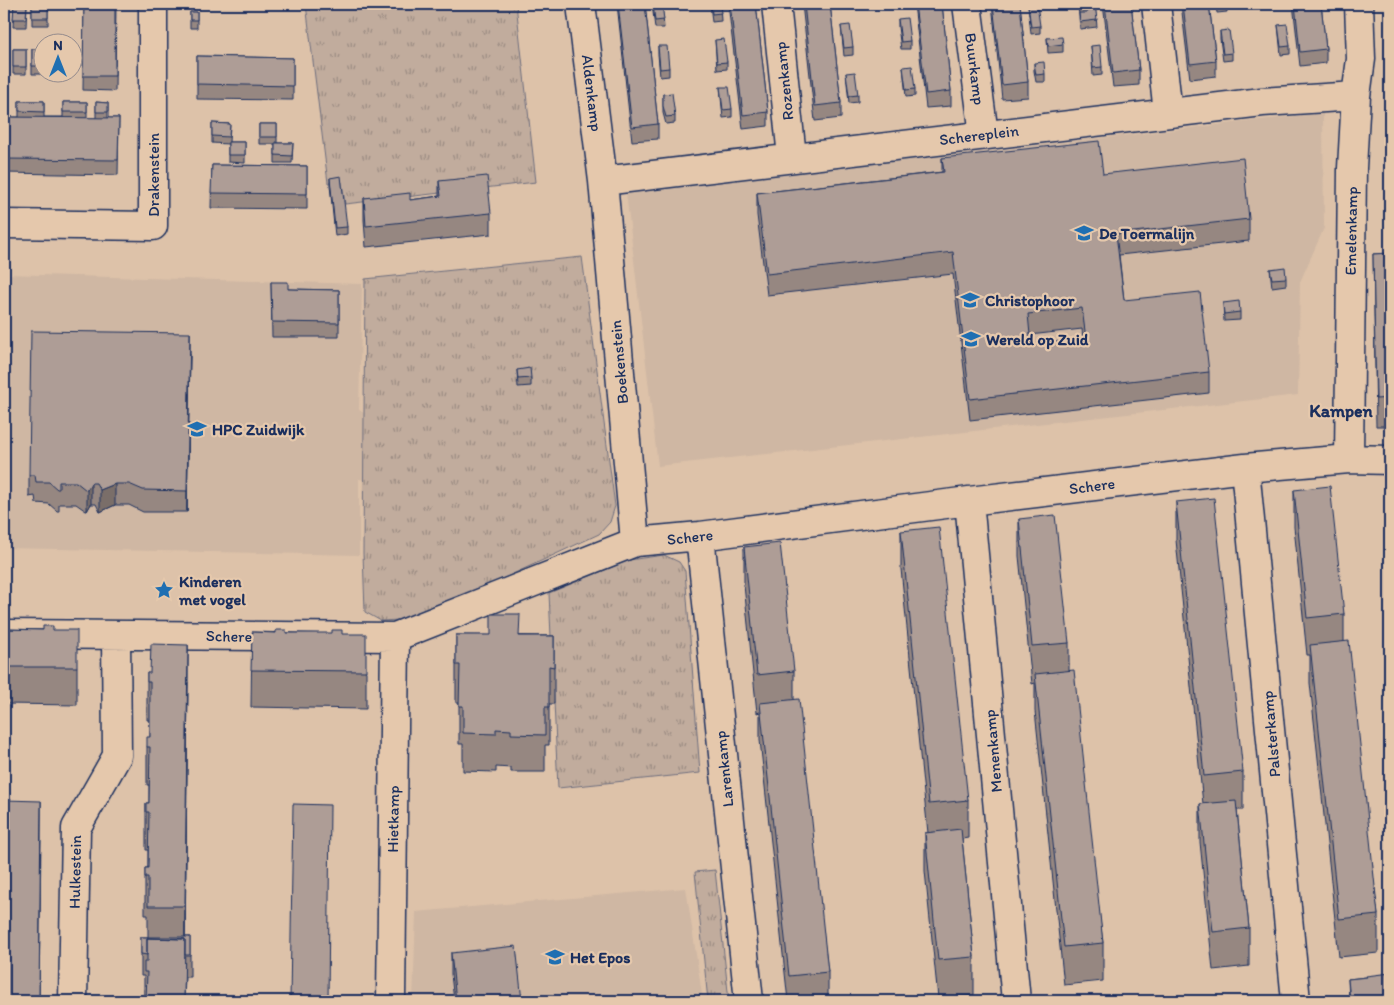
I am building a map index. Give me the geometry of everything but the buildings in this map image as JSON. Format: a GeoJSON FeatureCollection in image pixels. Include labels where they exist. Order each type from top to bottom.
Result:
{"type":"FeatureCollection","features":[{"type":"Feature","properties":{"kind":"street","name":"Drakenstein"},"geometry":{"type":"LineString","coordinates":[[4,224],[154,226],[153,4]]}},
{"type":"Feature","properties":{"kind":"street","name":"Aldenkamp"},"geometry":{"type":"LineString","coordinates":[[581,4],[603,181]]}},
{"type":"Feature","properties":{"kind":"street","name":"Rozenkamp"},"geometry":{"type":"LineString","coordinates":[[776,4],[792,157]]}},
{"type":"Feature","properties":{"kind":"street","name":"Buurkamp"},"geometry":{"type":"LineString","coordinates":[[967,4],[984,135]]}},
{"type":"Feature","properties":{"kind":"street"},"geometry":{"type":"LineString","coordinates":[[1156,4],[1168,113]]}},
{"type":"Feature","properties":{"kind":"street","name":"Emelenkamp"},"geometry":{"type":"LineString","coordinates":[[1348,459],[1352,178],[1356,96],[1361,59],[1359,4]]}},
{"type":"Feature","properties":{"kind":"street","name":"Schereplein"},"geometry":{"type":"LineString","coordinates":[[603,181],[1262,102],[1356,96]]}},
{"type":"Feature","properties":{"kind":"street","name":"Boekenstein"},"geometry":{"type":"LineString","coordinates":[[603,181],[635,542]]}},
{"type":"Feature","properties":{"kind":"street","name":"Schere"},"geometry":{"type":"LineString","coordinates":[[4,634],[396,637],[635,542],[700,536],[1245,468],[1348,459],[1390,460]]}},
{"type":"Feature","properties":{"kind":"street","name":"Palsterkamp"},"geometry":{"type":"LineString","coordinates":[[1245,468],[1296,1001]]}},
{"type":"Feature","properties":{"kind":"street","name":"Menenkamp"},"geometry":{"type":"LineString","coordinates":[[969,501],[1016,1001]]}},
{"type":"Feature","properties":{"kind":"street","name":"Larenkamp"},"geometry":{"type":"LineString","coordinates":[[700,536],[749,1001]]}},
{"type":"Feature","properties":{"kind":"street","name":"Hulkestein"},"geometry":{"type":"LineString","coordinates":[[73,1001],[76,828],[117,756],[116,635]]}},
{"type":"Feature","properties":{"kind":"street","name":"Hietkamp"},"geometry":{"type":"LineString","coordinates":[[391,1001],[396,637]]}},
{"type":"Feature","properties":{"kind":"shaded area","name":"Wereld op Zuid"},"geometry":{"type":"Polygon","coordinates":[[[1323,113],[1324,228],[1300,282],[1298,395],[658,466],[626,192],[1323,113]]]}},
{"type":"Feature","properties":{"kind":"shaded area","name":"HPC Zuidwijk"},"geometry":{"type":"Polygon","coordinates":[[[4,274],[362,284],[359,410],[421,447],[409,489],[359,479],[359,555],[4,548],[4,274]]]}},
{"type":"Feature","properties":{"kind":"shaded area","name":"Het Epos"},"geometry":{"type":"Polygon","coordinates":[[[686,888],[703,1001],[413,1001],[416,912],[686,888]]]}},
{"type":"Feature","properties":{"kind":"green space"},"geometry":{"type":"Polygon","coordinates":[[[306,4],[516,4],[536,182],[345,204],[342,182],[328,183],[306,4]]]}},
{"type":"Feature","properties":{"kind":"green space"},"geometry":{"type":"Polygon","coordinates":[[[582,257],[615,506],[610,522],[599,534],[416,619],[381,621],[365,612],[363,553],[365,279],[582,257]]]}},
{"type":"Feature","properties":{"kind":"green space"},"geometry":{"type":"Polygon","coordinates":[[[664,555],[679,562],[685,571],[700,773],[558,788],[549,593],[629,560],[664,555]]]}},
{"type":"Feature","properties":{"kind":"green space"},"geometry":{"type":"Polygon","coordinates":[[[715,870],[729,1001],[708,1001],[695,872],[715,870]]]}},
{"type":"Feature","properties":{"kind":"place","name":"De Toermalijn"},"geometry":{"type":"Point","coordinates":[1084,233]}},
{"type":"Feature","properties":{"kind":"place","name":"Christophoor"},"geometry":{"type":"Point","coordinates":[970,300]}},
{"type":"Feature","properties":{"kind":"place","name":"Wereld op Zuid"},"geometry":{"type":"Point","coordinates":[971,339]}},
{"type":"Feature","properties":{"kind":"place","name":"HPC Zuidwijk"},"geometry":{"type":"Point","coordinates":[197,429]}},
{"type":"Feature","properties":{"kind":"place","name":"Kinderen met vogel"},"geometry":{"type":"Point","coordinates":[164,590]}},
{"type":"Feature","properties":{"kind":"place","name":"Het Epos"},"geometry":{"type":"Point","coordinates":[555,957]}},
{"type":"Feature","properties":{"kind":"district","name":"Kampen"},"geometry":{"type":"Point","coordinates":[1341,411]}}]}
